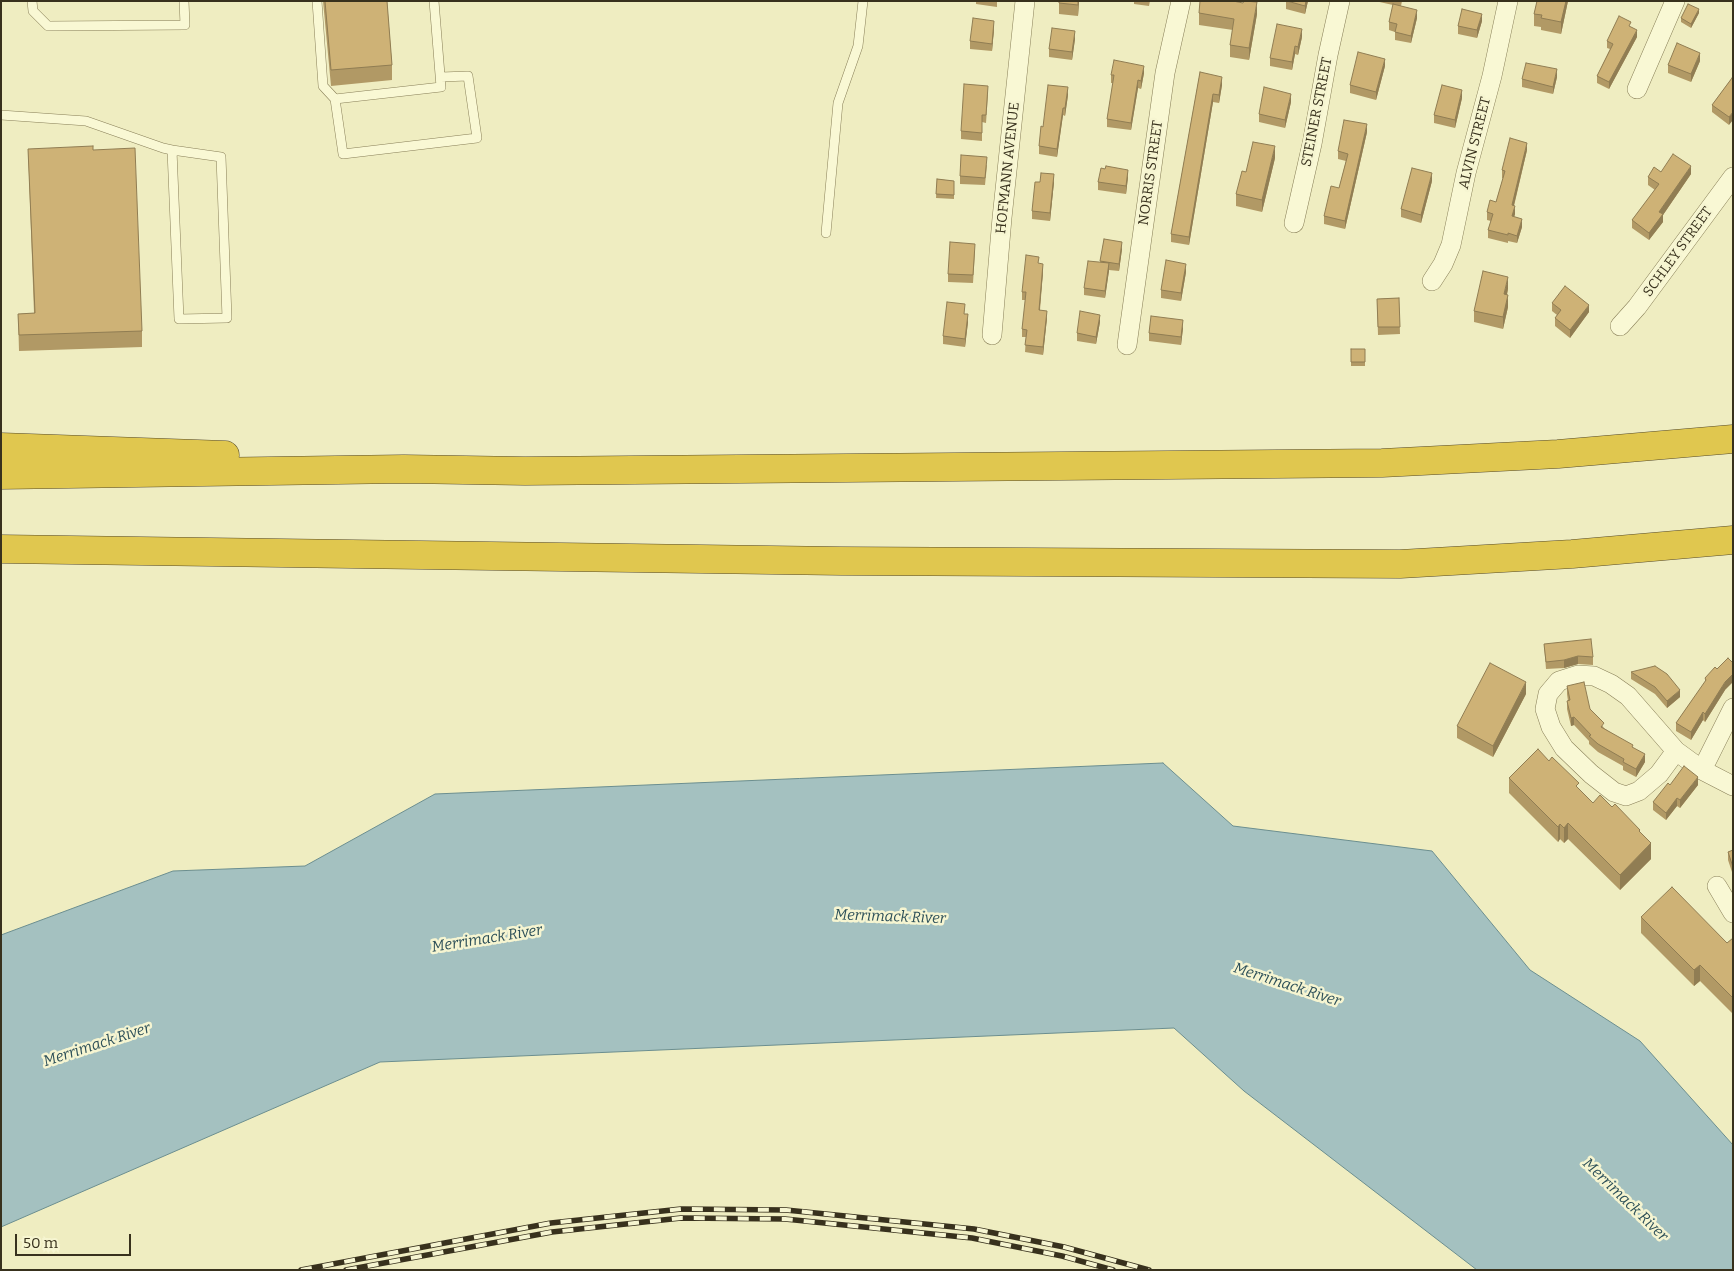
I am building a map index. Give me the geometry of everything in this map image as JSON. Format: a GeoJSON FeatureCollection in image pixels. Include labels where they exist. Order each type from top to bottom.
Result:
{"type":"FeatureCollection","features":[{"type":"Feature","properties":{"kind":"highway"},"geometry":{"type":"LineString","coordinates":[[1,474],[404,469],[525,472],[1382,463],[1558,454],[1733,439]]}},
{"type":"Feature","properties":{"kind":"highway"},"geometry":{"type":"LineString","coordinates":[[1,447],[203,453],[404,469]]}},
{"type":"Feature","properties":{"kind":"highway"},"geometry":{"type":"LineString","coordinates":[[1,549],[850,561],[1400,564],[1572,554],[1733,540]]}},
{"type":"Feature","properties":{"kind":"street","name":"HOFMANN AVENUE"},"geometry":{"type":"LineString","coordinates":[[992,335],[1002,218],[1025,1]]}},
{"type":"Feature","properties":{"kind":"street","name":"NORRIS STREET"},"geometry":{"type":"LineString","coordinates":[[1127,346],[1165,73],[1181,1]]}},
{"type":"Feature","properties":{"kind":"street","name":"STEINER STREET"},"geometry":{"type":"LineString","coordinates":[[1294,222],[1312,144],[1340,1]]}},
{"type":"Feature","properties":{"kind":"street","name":"ALVIN STREET"},"geometry":{"type":"LineString","coordinates":[[1432,281],[1443,264],[1450,245],[1466,173],[1492,76],[1508,1]]}},
{"type":"Feature","properties":{"kind":"street"},"geometry":{"type":"LineString","coordinates":[[1637,89],[1675,1]]}},
{"type":"Feature","properties":{"kind":"street","name":"SCHLEY STREET"},"geometry":{"type":"LineString","coordinates":[[1620,326],[1637,307],[1733,177]]}},
{"type":"Feature","properties":{"kind":"street"},"geometry":{"type":"LineString","coordinates":[[1676,751],[1659,774],[1639,791],[1626,796],[1614,792],[1591,774],[1564,748],[1552,727],[1546,709],[1548,694],[1559,681],[1578,676],[1594,676],[1611,684],[1628,696],[1644,712],[1676,751],[1702,770],[1733,786]]}},
{"type":"Feature","properties":{"kind":"street"},"geometry":{"type":"LineString","coordinates":[[1702,770],[1733,708]]}},
{"type":"Feature","properties":{"kind":"street"},"geometry":{"type":"LineString","coordinates":[[1717,886],[1733,913]]}},
{"type":"Feature","properties":{"kind":"lane"},"geometry":{"type":"LineString","coordinates":[[32,1],[33,11],[48,26],[185,25],[184,1]]}},
{"type":"Feature","properties":{"kind":"lane"},"geometry":{"type":"LineString","coordinates":[[316,1],[323,86],[335,99],[343,154],[476,138],[468,76],[441,77]]}},
{"type":"Feature","properties":{"kind":"lane"},"geometry":{"type":"LineString","coordinates":[[335,99],[441,87],[434,1]]}},
{"type":"Feature","properties":{"kind":"lane"},"geometry":{"type":"LineString","coordinates":[[826,233],[838,103],[858,46],[863,1]]}},
{"type":"Feature","properties":{"kind":"lane"},"geometry":{"type":"LineString","coordinates":[[1,115],[86,120],[163,148],[221,157],[227,318],[179,319],[172,150]]}},
{"type":"Feature","properties":{"kind":"water","name":"Merrimack River"},"geometry":{"type":"Polygon","coordinates":[[[1163,763],[1233,826],[1432,851],[1530,970],[1640,1041],[1733,1145],[1733,1270],[1477,1270],[1244,1091],[1174,1028],[380,1062],[1,1227],[1,935],[173,871],[305,866],[435,794],[1163,763]]]}},
{"type":"Feature","properties":{"kind":"building"},"geometry":{"type":"Polygon","coordinates":[[[325,1],[387,1],[392,65],[331,70],[325,1]]]}},
{"type":"Feature","properties":{"kind":"building"},"geometry":{"type":"Polygon","coordinates":[[[1059,1],[1078,1],[1078,5],[1059,3],[1059,1]]]}},
{"type":"Feature","properties":{"kind":"building"},"geometry":{"type":"Polygon","coordinates":[[[1200,1],[1257,2],[1249,48],[1230,45],[1234,19],[1199,13],[1200,1]]]}},
{"type":"Feature","properties":{"kind":"building"},"geometry":{"type":"Polygon","coordinates":[[[1287,1],[1306,1],[1305,6],[1287,1]]]}},
{"type":"Feature","properties":{"kind":"building"},"geometry":{"type":"Polygon","coordinates":[[[1537,1],[1566,1],[1561,22],[1541,18],[1542,15],[1534,14],[1537,1]]]}},
{"type":"Feature","properties":{"kind":"building"},"geometry":{"type":"Polygon","coordinates":[[[1393,4],[1417,10],[1411,36],[1395,32],[1397,24],[1389,22],[1393,4]]]}},
{"type":"Feature","properties":{"kind":"building"},"geometry":{"type":"Polygon","coordinates":[[[1688,4],[1699,9],[1691,24],[1681,18],[1688,4]]]}},
{"type":"Feature","properties":{"kind":"building"},"geometry":{"type":"Polygon","coordinates":[[[1462,9],[1482,14],[1477,30],[1458,26],[1462,9]]]}},
{"type":"Feature","properties":{"kind":"building"},"geometry":{"type":"Polygon","coordinates":[[[1619,16],[1631,22],[1629,26],[1637,30],[1609,82],[1597,76],[1613,44],[1607,41],[1619,16]]]}},
{"type":"Feature","properties":{"kind":"building"},"geometry":{"type":"Polygon","coordinates":[[[973,18],[994,21],[992,44],[970,41],[973,18]]]}},
{"type":"Feature","properties":{"kind":"building"},"geometry":{"type":"Polygon","coordinates":[[[1277,24],[1302,29],[1298,47],[1295,46],[1292,62],[1270,58],[1277,24]]]}},
{"type":"Feature","properties":{"kind":"building"},"geometry":{"type":"Polygon","coordinates":[[[1052,28],[1075,31],[1072,52],[1049,49],[1052,28]]]}},
{"type":"Feature","properties":{"kind":"building"},"geometry":{"type":"Polygon","coordinates":[[[1677,43],[1700,53],[1691,74],[1668,65],[1677,43]]]}},
{"type":"Feature","properties":{"kind":"building"},"geometry":{"type":"Polygon","coordinates":[[[1358,52],[1385,59],[1376,92],[1350,85],[1358,52]]]}},
{"type":"Feature","properties":{"kind":"building"},"geometry":{"type":"Polygon","coordinates":[[[1114,60],[1144,66],[1141,81],[1138,80],[1131,123],[1107,119],[1114,75],[1111,75],[1114,60]]]}},
{"type":"Feature","properties":{"kind":"building"},"geometry":{"type":"Polygon","coordinates":[[[1526,63],[1557,69],[1553,87],[1522,79],[1526,63]]]}},
{"type":"Feature","properties":{"kind":"building"},"geometry":{"type":"Polygon","coordinates":[[[1200,72],[1222,77],[1219,95],[1213,94],[1189,237],[1171,234],[1200,72]]]}},
{"type":"Feature","properties":{"kind":"building"},"geometry":{"type":"Polygon","coordinates":[[[1732,78],[1733,112],[1729,117],[1712,105],[1732,78]]]}},
{"type":"Feature","properties":{"kind":"building"},"geometry":{"type":"Polygon","coordinates":[[[964,84],[988,86],[986,115],[982,115],[982,133],[961,131],[964,84]]]}},
{"type":"Feature","properties":{"kind":"building"},"geometry":{"type":"Polygon","coordinates":[[[1048,85],[1068,87],[1057,149],[1039,146],[1048,85]]]}},
{"type":"Feature","properties":{"kind":"building"},"geometry":{"type":"Polygon","coordinates":[[[1442,85],[1462,90],[1455,120],[1434,115],[1442,85]]]}},
{"type":"Feature","properties":{"kind":"building"},"geometry":{"type":"Polygon","coordinates":[[[1264,87],[1291,94],[1285,120],[1259,114],[1264,87]]]}},
{"type":"Feature","properties":{"kind":"building"},"geometry":{"type":"Polygon","coordinates":[[[1344,120],[1367,124],[1345,221],[1324,216],[1331,186],[1339,188],[1348,154],[1338,151],[1344,120]]]}},
{"type":"Feature","properties":{"kind":"building"},"geometry":{"type":"Polygon","coordinates":[[[1510,138],[1527,143],[1512,205],[1515,206],[1512,216],[1522,219],[1517,236],[1488,230],[1493,214],[1487,212],[1490,200],[1496,202],[1505,171],[1502,170],[1510,138]]]}},
{"type":"Feature","properties":{"kind":"building"},"geometry":{"type":"Polygon","coordinates":[[[1253,142],[1275,146],[1262,200],[1236,194],[1242,171],[1246,172],[1253,142]]]}},
{"type":"Feature","properties":{"kind":"building"},"geometry":{"type":"Polygon","coordinates":[[[93,146],[93,150],[135,148],[142,331],[19,335],[18,314],[35,313],[28,149],[93,146]]]}},
{"type":"Feature","properties":{"kind":"building"},"geometry":{"type":"Polygon","coordinates":[[[1673,154],[1691,166],[1659,212],[1663,214],[1649,233],[1632,220],[1659,184],[1648,177],[1654,167],[1661,172],[1673,154]]]}},
{"type":"Feature","properties":{"kind":"building"},"geometry":{"type":"Polygon","coordinates":[[[961,155],[987,157],[985,178],[960,176],[961,155]]]}},
{"type":"Feature","properties":{"kind":"building"},"geometry":{"type":"Polygon","coordinates":[[[1106,166],[1128,170],[1126,186],[1098,182],[1101,168],[1105,169],[1106,166]]]}},
{"type":"Feature","properties":{"kind":"building"},"geometry":{"type":"Polygon","coordinates":[[[1412,168],[1432,173],[1421,215],[1401,209],[1412,168]]]}},
{"type":"Feature","properties":{"kind":"building"},"geometry":{"type":"Polygon","coordinates":[[[1041,173],[1054,174],[1050,213],[1032,211],[1035,182],[1040,182],[1041,173]]]}},
{"type":"Feature","properties":{"kind":"building"},"geometry":{"type":"Polygon","coordinates":[[[937,179],[954,181],[954,195],[936,194],[937,179]]]}},
{"type":"Feature","properties":{"kind":"building"},"geometry":{"type":"Polygon","coordinates":[[[1104,239],[1122,242],[1119,264],[1100,261],[1104,239]]]}},
{"type":"Feature","properties":{"kind":"building"},"geometry":{"type":"Polygon","coordinates":[[[950,242],[975,244],[973,275],[948,274],[950,242]]]}},
{"type":"Feature","properties":{"kind":"building"},"geometry":{"type":"Polygon","coordinates":[[[1026,255],[1039,257],[1038,263],[1043,264],[1039,310],[1047,311],[1043,347],[1025,345],[1027,330],[1022,329],[1026,292],[1022,292],[1026,255]]]}},
{"type":"Feature","properties":{"kind":"building"},"geometry":{"type":"Polygon","coordinates":[[[1166,260],[1186,264],[1181,293],[1161,290],[1166,260]]]}},
{"type":"Feature","properties":{"kind":"building"},"geometry":{"type":"Polygon","coordinates":[[[1088,261],[1109,263],[1105,291],[1084,288],[1088,261]]]}},
{"type":"Feature","properties":{"kind":"building"},"geometry":{"type":"Polygon","coordinates":[[[1483,271],[1508,277],[1504,294],[1508,295],[1503,317],[1474,311],[1483,271]]]}},
{"type":"Feature","properties":{"kind":"building"},"geometry":{"type":"Polygon","coordinates":[[[1565,286],[1589,305],[1570,330],[1555,318],[1561,310],[1552,303],[1565,286]]]}},
{"type":"Feature","properties":{"kind":"building"},"geometry":{"type":"Polygon","coordinates":[[[1399,298],[1400,327],[1378,327],[1377,299],[1399,298]]]}},
{"type":"Feature","properties":{"kind":"building"},"geometry":{"type":"Polygon","coordinates":[[[947,302],[965,304],[964,314],[968,314],[965,339],[943,336],[947,302]]]}},
{"type":"Feature","properties":{"kind":"building"},"geometry":{"type":"Polygon","coordinates":[[[1080,311],[1100,315],[1096,337],[1077,333],[1080,311]]]}},
{"type":"Feature","properties":{"kind":"building"},"geometry":{"type":"Polygon","coordinates":[[[1151,316],[1183,320],[1181,337],[1149,333],[1151,316]]]}},
{"type":"Feature","properties":{"kind":"building"},"geometry":{"type":"Polygon","coordinates":[[[1351,349],[1365,349],[1365,362],[1351,362],[1351,349]]]}},
{"type":"Feature","properties":{"kind":"building"},"geometry":{"type":"Polygon","coordinates":[[[1591,639],[1593,657],[1578,656],[1546,662],[1544,644],[1591,639]]]}},
{"type":"Feature","properties":{"kind":"building"},"geometry":{"type":"Polygon","coordinates":[[[1728,658],[1733,663],[1733,674],[1725,682],[1705,714],[1703,712],[1691,732],[1676,723],[1706,680],[1705,678],[1715,667],[1717,669],[1728,658]]]}},
{"type":"Feature","properties":{"kind":"building"},"geometry":{"type":"Polygon","coordinates":[[[1490,663],[1526,682],[1493,746],[1457,726],[1490,663]]]}},
{"type":"Feature","properties":{"kind":"building"},"geometry":{"type":"Polygon","coordinates":[[[1655,666],[1667,674],[1680,690],[1667,701],[1655,687],[1631,672],[1655,666]]]}},
{"type":"Feature","properties":{"kind":"building"},"geometry":{"type":"Polygon","coordinates":[[[1584,682],[1590,709],[1604,723],[1601,727],[1645,754],[1636,769],[1623,762],[1624,759],[1598,744],[1574,717],[1571,718],[1567,701],[1570,700],[1567,686],[1584,682]]]}},
{"type":"Feature","properties":{"kind":"building"},"geometry":{"type":"Polygon","coordinates":[[[1538,749],[1549,761],[1552,757],[1579,783],[1576,786],[1593,803],[1600,795],[1612,807],[1615,804],[1651,843],[1620,875],[1568,823],[1564,828],[1560,824],[1558,827],[1509,778],[1538,749]]]}},
{"type":"Feature","properties":{"kind":"building"},"geometry":{"type":"Polygon","coordinates":[[[1684,766],[1698,777],[1680,800],[1677,798],[1666,813],[1653,802],[1668,783],[1670,785],[1684,766]]]}},
{"type":"Feature","properties":{"kind":"building"},"geometry":{"type":"Polygon","coordinates":[[[1733,850],[1733,867],[1728,852],[1733,850]]]}},
{"type":"Feature","properties":{"kind":"building"},"geometry":{"type":"Polygon","coordinates":[[[1672,887],[1727,943],[1733,938],[1733,998],[1700,965],[1694,970],[1641,917],[1672,887]]]}},
{"type":"Feature","properties":{"kind":"railway"},"geometry":{"type":"LineString","coordinates":[[301,1270],[551,1223],[681,1209],[786,1210],[974,1229],[1064,1247],[1149,1270]]}},
{"type":"Feature","properties":{"kind":"railway"},"geometry":{"type":"LineString","coordinates":[[346,1270],[552,1232],[681,1218],[785,1219],[972,1238],[1062,1256],[1113,1270]]}}]}
